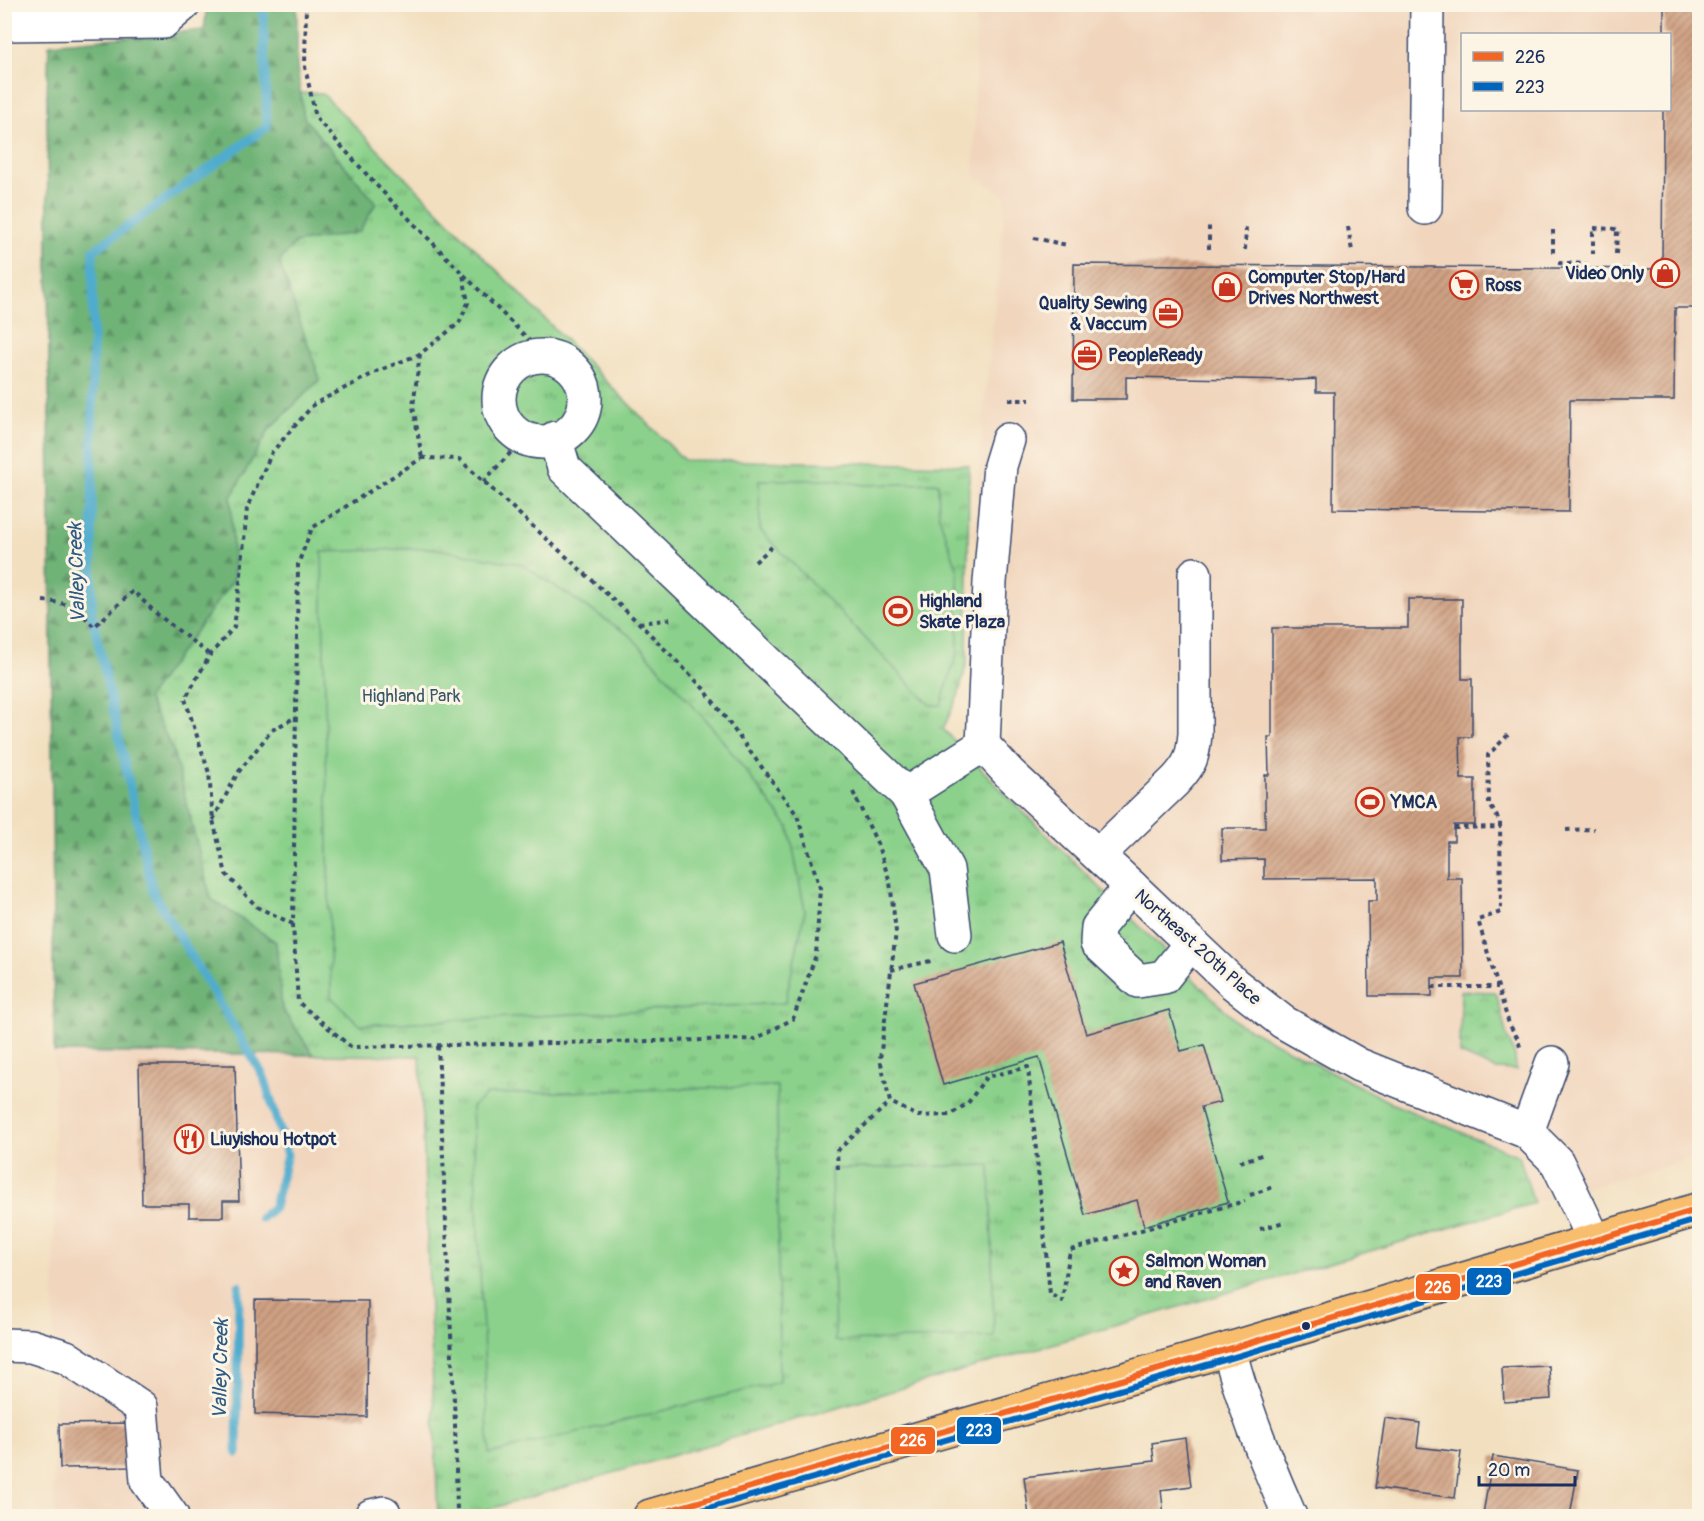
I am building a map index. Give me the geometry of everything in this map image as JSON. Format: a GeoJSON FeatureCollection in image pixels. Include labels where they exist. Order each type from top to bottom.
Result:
{"type":"FeatureCollection","features":[{"type":"Feature","properties":{"kind":"main road"},"geometry":{"type":"LineString","coordinates":[[650,1516],[1229,1349],[1700,1209]]}},
{"type":"Feature","properties":{"kind":"street"},"geometry":{"type":"LineString","coordinates":[[1425,208],[1427,4]]}},
{"type":"Feature","properties":{"kind":"street"},"geometry":{"type":"LineString","coordinates":[[4,24],[140,12]]}},
{"type":"Feature","properties":{"kind":"street"},"geometry":{"type":"LineString","coordinates":[[545,356],[551,356],[564,362],[575,370],[582,382],[585,396],[584,410],[578,423],[568,433],[542,442],[528,440],[515,433],[506,422],[500,408],[499,394],[503,380],[511,369],[523,360],[545,356]]}},
{"type":"Feature","properties":{"kind":"street"},"geometry":{"type":"LineString","coordinates":[[555,438],[564,468],[906,794],[947,870],[948,946]]}},
{"type":"Feature","properties":{"kind":"street"},"geometry":{"type":"LineString","coordinates":[[906,794],[983,745],[991,571],[1000,466],[1008,440]]}},
{"type":"Feature","properties":{"kind":"street"},"geometry":{"type":"LineString","coordinates":[[1098,855],[1180,776],[1192,757],[1195,734],[1195,574]]}},
{"type":"Feature","properties":{"kind":"street","name":"Northeast 20th Place"},"geometry":{"type":"LineString","coordinates":[[983,745],[1009,773],[1233,983],[1283,1022],[1359,1065],[1527,1132],[1557,1162],[1595,1241]]}},
{"type":"Feature","properties":{"kind":"street"},"geometry":{"type":"LineString","coordinates":[[1131,886],[1098,927],[1097,943],[1138,981],[1164,977],[1191,943]]}},
{"type":"Feature","properties":{"kind":"street"},"geometry":{"type":"LineString","coordinates":[[1527,1132],[1537,1058]]}},
{"type":"Feature","properties":{"kind":"street"},"geometry":{"type":"LineString","coordinates":[[4,1346],[31,1346],[66,1358],[141,1407],[147,1481],[172,1516]]}},
{"type":"Feature","properties":{"kind":"street"},"geometry":{"type":"LineString","coordinates":[[1229,1349],[1240,1393],[1270,1472],[1290,1516]]}},
{"type":"Feature","properties":{"kind":"path"},"geometry":{"type":"LineString","coordinates":[[306,4],[305,67],[316,118],[379,188],[545,356]]}},
{"type":"Feature","properties":{"kind":"path"},"geometry":{"type":"LineString","coordinates":[[1209,226],[1209,249]]}},
{"type":"Feature","properties":{"kind":"path"},"geometry":{"type":"LineString","coordinates":[[1245,250],[1246,226]]}},
{"type":"Feature","properties":{"kind":"path"},"geometry":{"type":"LineString","coordinates":[[1348,227],[1352,251]]}},
{"type":"Feature","properties":{"kind":"path"},"geometry":{"type":"LineString","coordinates":[[1593,254],[1593,228],[1615,229],[1619,232],[1616,254]]}},
{"type":"Feature","properties":{"kind":"path"},"geometry":{"type":"LineString","coordinates":[[1553,230],[1553,253]]}},
{"type":"Feature","properties":{"kind":"path"},"geometry":{"type":"LineString","coordinates":[[1034,238],[1067,244]]}},
{"type":"Feature","properties":{"kind":"path"},"geometry":{"type":"LineString","coordinates":[[1558,263],[1587,264]]}},
{"type":"Feature","properties":{"kind":"path"},"geometry":{"type":"LineString","coordinates":[[293,925],[257,907],[226,874],[213,820],[208,773],[185,699],[210,656],[234,627],[247,508],[272,452],[314,405],[378,371],[420,354],[459,323],[468,303],[463,274]]}},
{"type":"Feature","properties":{"kind":"path"},"geometry":{"type":"LineString","coordinates":[[420,354],[412,406],[422,458]]}},
{"type":"Feature","properties":{"kind":"path"},"geometry":{"type":"LineString","coordinates":[[1009,400],[1030,400]]}},
{"type":"Feature","properties":{"kind":"path"},"geometry":{"type":"LineString","coordinates":[[483,482],[514,449]]}},
{"type":"Feature","properties":{"kind":"path"},"geometry":{"type":"LineString","coordinates":[[422,458],[459,459],[483,482],[639,623],[704,689],[797,815],[820,888],[816,955],[793,1019],[755,1039],[351,1047],[298,1002],[293,925],[298,564],[312,528],[422,458]]}},
{"type":"Feature","properties":{"kind":"path"},"geometry":{"type":"LineString","coordinates":[[755,562],[774,545]]}},
{"type":"Feature","properties":{"kind":"path"},"geometry":{"type":"LineString","coordinates":[[42,601],[63,603],[81,612],[94,627],[133,591],[157,614],[210,656]]}},
{"type":"Feature","properties":{"kind":"path"},"geometry":{"type":"LineString","coordinates":[[639,623],[673,619],[681,624]]}},
{"type":"Feature","properties":{"kind":"path"},"geometry":{"type":"LineString","coordinates":[[213,820],[237,774],[272,730],[296,717]]}},
{"type":"Feature","properties":{"kind":"path"},"geometry":{"type":"LineString","coordinates":[[1508,735],[1488,755],[1489,803],[1501,827],[1501,912],[1478,920],[1509,1024],[1516,1037],[1537,1058]]}},
{"type":"Feature","properties":{"kind":"path"},"geometry":{"type":"LineString","coordinates":[[853,791],[877,843],[890,882],[896,932],[880,1059],[890,1102]]}},
{"type":"Feature","properties":{"kind":"path"},"geometry":{"type":"LineString","coordinates":[[1454,828],[1501,827]]}},
{"type":"Feature","properties":{"kind":"path"},"geometry":{"type":"LineString","coordinates":[[1566,830],[1594,829]]}},
{"type":"Feature","properties":{"kind":"path"},"geometry":{"type":"LineString","coordinates":[[891,970],[948,946]]}},
{"type":"Feature","properties":{"kind":"path"},"geometry":{"type":"LineString","coordinates":[[1432,987],[1498,987]]}},
{"type":"Feature","properties":{"kind":"path"},"geometry":{"type":"LineString","coordinates":[[438,1046],[457,1510]]}},
{"type":"Feature","properties":{"kind":"path"},"geometry":{"type":"LineString","coordinates":[[890,1102],[918,1116],[950,1115],[968,1103],[986,1077],[1028,1067],[1050,1294],[1062,1301],[1070,1250],[1245,1201]]}},
{"type":"Feature","properties":{"kind":"path"},"geometry":{"type":"LineString","coordinates":[[838,1169],[837,1152],[890,1102]]}},
{"type":"Feature","properties":{"kind":"path"},"geometry":{"type":"LineString","coordinates":[[1240,1162],[1264,1154]]}},
{"type":"Feature","properties":{"kind":"path"},"geometry":{"type":"LineString","coordinates":[[1250,1195],[1274,1187]]}},
{"type":"Feature","properties":{"kind":"path"},"geometry":{"type":"LineString","coordinates":[[1260,1229],[1284,1222]]}},
{"type":"Feature","properties":{"kind":"shaded area"},"geometry":{"type":"Polygon","coordinates":[[[976,5],[1699,5],[1699,1156],[1534,1203],[1519,1156],[1393,1104],[1238,1023],[1017,806],[974,533],[979,461],[1006,196],[974,175],[976,5]]]}},
{"type":"Feature","properties":{"kind":"shaded area"},"geometry":{"type":"Polygon","coordinates":[[[54,1052],[420,1056],[438,1516],[54,1516],[54,1052]]]}},
{"type":"Feature","properties":{"kind":"green space"},"geometry":{"type":"Polygon","coordinates":[[[207,5],[297,5],[297,67],[304,118],[376,203],[359,232],[295,243],[279,262],[320,379],[269,430],[231,497],[234,579],[147,698],[173,750],[211,899],[276,942],[282,1009],[314,1055],[54,1052],[47,96],[49,44],[204,30],[207,5]]]}},
{"type":"Feature","properties":{"kind":"green space","name":"Highland Park"},"geometry":{"type":"Polygon","coordinates":[[[322,93],[684,460],[969,465],[967,662],[958,696],[943,729],[1017,806],[1238,1023],[1393,1104],[1519,1156],[1534,1203],[466,1516],[438,1516],[420,1056],[54,1052],[47,96],[322,93]]]}},
{"type":"Feature","properties":{"kind":"green space","name":"Highland Skate Plaza"},"geometry":{"type":"Polygon","coordinates":[[[759,480],[835,480],[864,485],[938,483],[939,516],[958,571],[958,650],[941,705],[930,705],[760,530],[759,480]]]}},
{"type":"Feature","properties":{"kind":"green space"},"geometry":{"type":"Polygon","coordinates":[[[431,548],[521,564],[631,636],[716,732],[789,828],[805,911],[785,1003],[360,1025],[331,997],[322,552],[431,548]]]}},
{"type":"Feature","properties":{"kind":"green space"},"geometry":{"type":"Polygon","coordinates":[[[1461,991],[1495,992],[1515,1056],[1516,1070],[1495,1069],[1460,1054],[1461,991]]]}},
{"type":"Feature","properties":{"kind":"green space"},"geometry":{"type":"Polygon","coordinates":[[[777,1086],[779,1382],[489,1454],[472,1107],[487,1094],[777,1086]]]}},
{"type":"Feature","properties":{"kind":"green space"},"geometry":{"type":"Polygon","coordinates":[[[990,1165],[994,1337],[835,1341],[831,1169],[990,1165]]]}},
{"type":"Feature","properties":{"kind":"building"},"geometry":{"type":"Polygon","coordinates":[[[1664,4],[1700,4],[1700,308],[1675,308],[1674,400],[1570,400],[1569,512],[1333,509],[1334,392],[1316,392],[1316,379],[1126,377],[1126,399],[1073,399],[1074,264],[1662,269],[1663,111],[1671,111],[1671,33],[1664,33],[1664,4]]]}},
{"type":"Feature","properties":{"kind":"building"},"geometry":{"type":"Polygon","coordinates":[[[1119,5],[1203,5],[1203,9],[1119,7],[1119,5]]]}},
{"type":"Feature","properties":{"kind":"building","name":"YMCA"},"geometry":{"type":"Polygon","coordinates":[[[1408,599],[1462,599],[1462,679],[1472,679],[1472,737],[1460,737],[1461,779],[1475,779],[1475,825],[1454,825],[1454,841],[1447,841],[1447,878],[1462,878],[1463,978],[1432,978],[1432,996],[1369,996],[1368,901],[1377,901],[1377,878],[1264,879],[1264,859],[1222,860],[1222,828],[1265,828],[1265,775],[1269,775],[1268,737],[1272,737],[1272,628],[1408,628],[1408,599]]]}},
{"type":"Feature","properties":{"kind":"building"},"geometry":{"type":"Polygon","coordinates":[[[1060,942],[1086,1034],[1169,1010],[1181,1051],[1204,1045],[1221,1102],[1201,1107],[1228,1202],[1144,1226],[1137,1200],[1085,1215],[1039,1057],[943,1085],[914,983],[1060,942]]]}},
{"type":"Feature","properties":{"kind":"building"},"geometry":{"type":"Polygon","coordinates":[[[139,1065],[235,1065],[239,1201],[223,1201],[223,1217],[189,1217],[189,1204],[142,1204],[139,1065]]]}},
{"type":"Feature","properties":{"kind":"building"},"geometry":{"type":"Polygon","coordinates":[[[255,1300],[368,1301],[367,1417],[255,1414],[255,1300]]]}},
{"type":"Feature","properties":{"kind":"building"},"geometry":{"type":"Polygon","coordinates":[[[1549,1366],[1551,1399],[1504,1402],[1502,1368],[1549,1366]]]}},
{"type":"Feature","properties":{"kind":"building"},"geometry":{"type":"Polygon","coordinates":[[[1385,1418],[1420,1423],[1417,1447],[1461,1452],[1455,1498],[1375,1488],[1385,1418]]]}},
{"type":"Feature","properties":{"kind":"building"},"geometry":{"type":"Polygon","coordinates":[[[130,1423],[131,1467],[60,1468],[59,1424],[130,1423]]]}},
{"type":"Feature","properties":{"kind":"building"},"geometry":{"type":"Polygon","coordinates":[[[1185,1438],[1191,1486],[1161,1490],[1164,1516],[1029,1516],[1024,1477],[1154,1461],[1152,1443],[1185,1438]]]}},
{"type":"Feature","properties":{"kind":"building"},"geometry":{"type":"Polygon","coordinates":[[[1493,1456],[1578,1470],[1570,1516],[1483,1514],[1493,1456]]]}},
{"type":"Feature","properties":{"kind":"waterway","name":"Valley Creek"},"geometry":{"type":"LineString","coordinates":[[261,1218],[274,1207],[287,1155],[264,1077],[153,892],[92,614],[93,251],[267,127],[263,4]]}},
{"type":"Feature","properties":{"kind":"waterway","name":"Valley Creek"},"geometry":{"type":"LineString","coordinates":[[237,1453],[239,1286]]}},
{"type":"Feature","properties":{"kind":"transit line","name":"226"},"geometry":{"type":"LineString","coordinates":[[650,1516],[1229,1349],[1700,1209]]}},
{"type":"Feature","properties":{"kind":"transit line","name":"223"},"geometry":{"type":"LineString","coordinates":[[681,1516],[1231,1358],[1700,1219]]}},
{"type":"Feature","properties":{"kind":"place","name":"Video Only"},"geometry":{"type":"Point","coordinates":[1665,273]}},
{"type":"Feature","properties":{"kind":"place","name":"Ross"},"geometry":{"type":"Point","coordinates":[1464,285]}},
{"type":"Feature","properties":{"kind":"place","name":"Computer Stop/Hard Drives Northwest"},"geometry":{"type":"Point","coordinates":[1227,287]}},
{"type":"Feature","properties":{"kind":"place","name":"Quality Sewing & Vaccum"},"geometry":{"type":"Point","coordinates":[1168,313]}},
{"type":"Feature","properties":{"kind":"place","name":"PeopleReady"},"geometry":{"type":"Point","coordinates":[1087,355]}},
{"type":"Feature","properties":{"kind":"place","name":"Highland Skate Plaza"},"geometry":{"type":"Point","coordinates":[898,611]}},
{"type":"Feature","properties":{"kind":"place","name":"YMCA"},"geometry":{"type":"Point","coordinates":[1370,802]}},
{"type":"Feature","properties":{"kind":"place","name":"Liuyishou Hotpot"},"geometry":{"type":"Point","coordinates":[189,1139]}},
{"type":"Feature","properties":{"kind":"place","name":"Salmon Woman and Raven"},"geometry":{"type":"Point","coordinates":[1124,1271]}}]}
